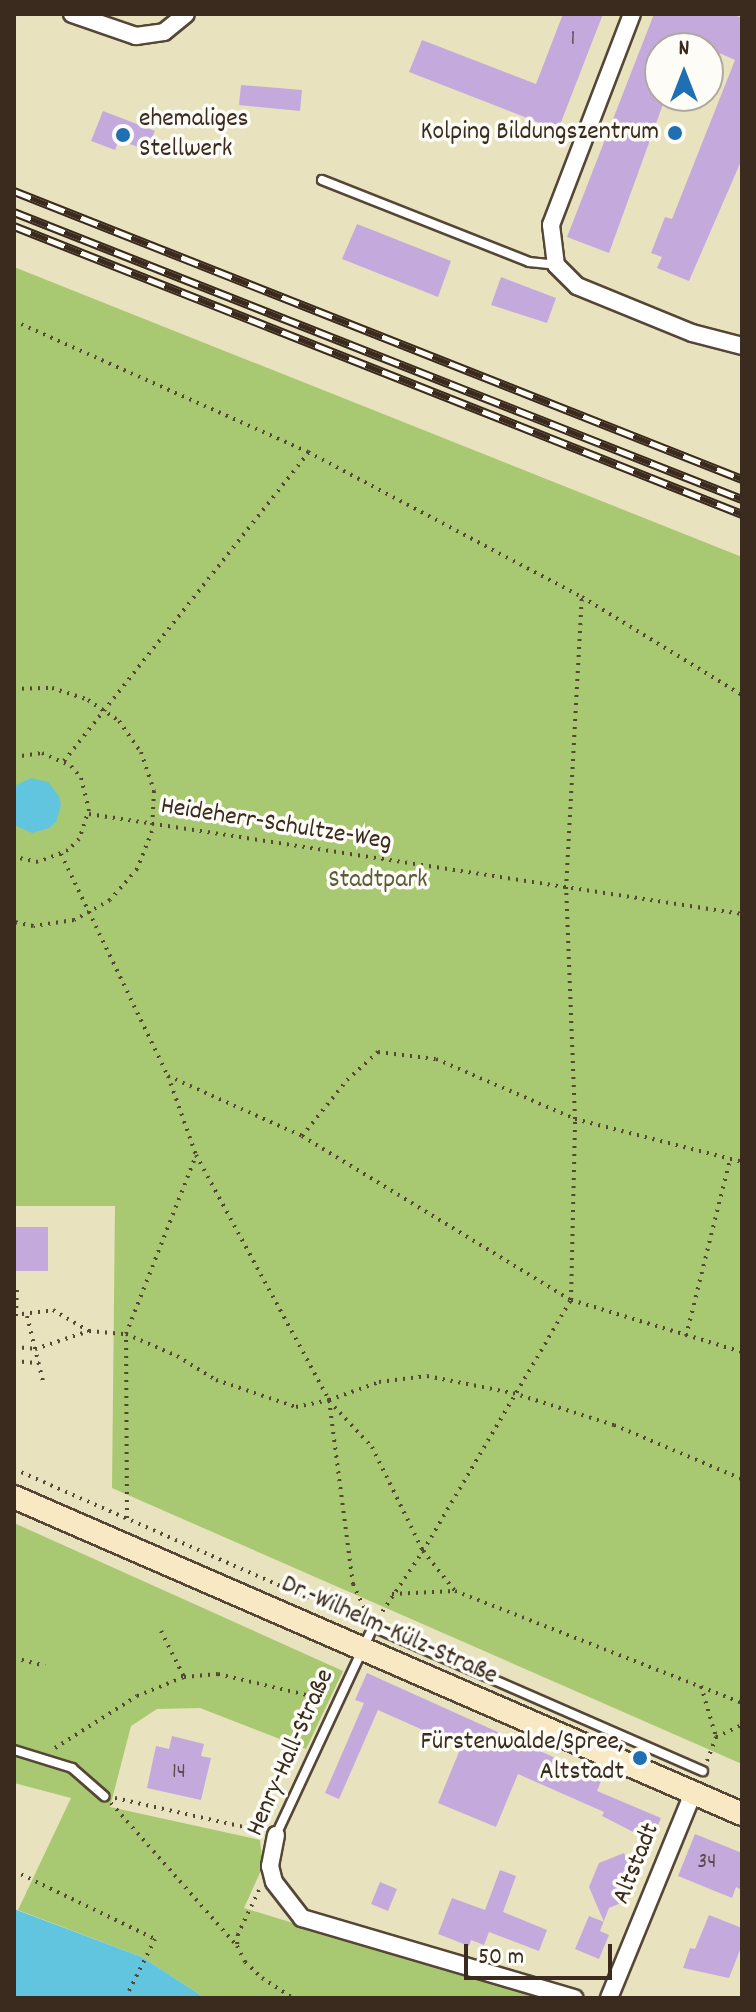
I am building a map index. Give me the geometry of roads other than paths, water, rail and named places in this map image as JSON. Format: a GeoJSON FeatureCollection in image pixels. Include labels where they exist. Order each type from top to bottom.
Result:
{"type":"FeatureCollection","features":[{"type":"Feature","properties":{"kind":"main road","name":"Dr.-Wilhelm-Külz-Straße"},"geometry":{"type":"LineString","coordinates":[[14,1497],[742,1814]]}},
{"type":"Feature","properties":{"kind":"street"},"geometry":{"type":"LineString","coordinates":[[72,14],[136,36],[164,32],[186,14]]}},
{"type":"Feature","properties":{"kind":"street"},"geometry":{"type":"LineString","coordinates":[[632,14],[551,225],[556,265],[577,286],[692,333],[742,346]]}},
{"type":"Feature","properties":{"kind":"street","name":"Altstadt"},"geometry":{"type":"LineString","coordinates":[[609,1998],[693,1793]]}},
{"type":"Feature","properties":{"kind":"street","name":"Henry-Hall-Straße"},"geometry":{"type":"LineString","coordinates":[[276,1835],[270,1866],[274,1882],[302,1918],[574,1998]]}},
{"type":"Feature","properties":{"kind":"lane"},"geometry":{"type":"LineString","coordinates":[[322,180],[529,262],[556,265]]}},
{"type":"Feature","properties":{"kind":"lane","name":"Henry-Hall-Straße"},"geometry":{"type":"LineString","coordinates":[[276,1835],[373,1627],[703,1771]]}},
{"type":"Feature","properties":{"kind":"lane"},"geometry":{"type":"LineString","coordinates":[[14,1750],[43,1756],[72,1768],[104,1796]]}},
{"type":"Feature","properties":{"kind":"water"},"geometry":{"type":"Polygon","coordinates":[[[31,778],[48,782],[59,796],[61,805],[56,822],[49,828],[32,833],[14,825],[14,786],[31,778]]]}},
{"type":"Feature","properties":{"kind":"water"},"geometry":{"type":"Polygon","coordinates":[[[14,1909],[142,1957],[205,1998],[14,1998],[14,1909]]]}},
{"type":"Feature","properties":{"kind":"railway"},"geometry":{"type":"LineString","coordinates":[[14,191],[742,479]]}},
{"type":"Feature","properties":{"kind":"railway"},"geometry":{"type":"LineString","coordinates":[[14,212],[742,499]]}},
{"type":"Feature","properties":{"kind":"railway"},"geometry":{"type":"LineString","coordinates":[[14,226],[742,514]]}},
{"type":"Feature","properties":{"kind":"place","name":"Kolping Bildungszentrum"},"geometry":{"type":"Point","coordinates":[675,133]}},
{"type":"Feature","properties":{"kind":"place","name":"ehemaliges Stellwerk"},"geometry":{"type":"Point","coordinates":[123,135]}},
{"type":"Feature","properties":{"kind":"place","name":"Fürstenwalde/Spree, Altstadt"},"geometry":{"type":"Point","coordinates":[640,1758]}},
{"type":"Feature","properties":{"kind":"park label","name":"Stadtpark"},"geometry":{"type":"Point","coordinates":[378,881]}}]}
